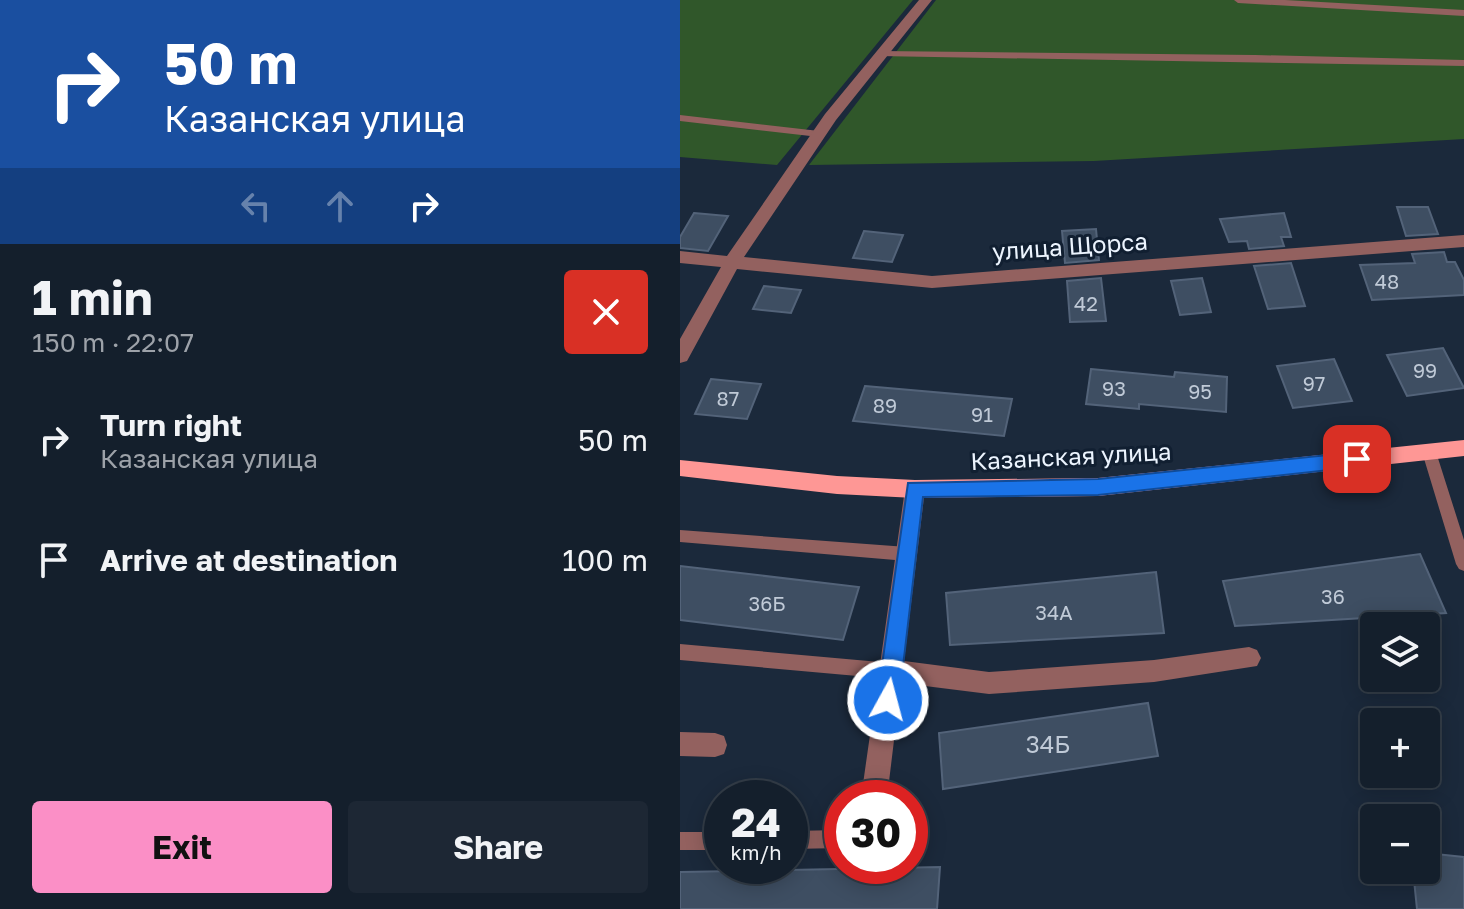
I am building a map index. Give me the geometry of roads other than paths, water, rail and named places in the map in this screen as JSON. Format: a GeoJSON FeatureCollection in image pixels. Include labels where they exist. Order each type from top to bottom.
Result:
{"type":"FeatureCollection","features":[{"type":"Feature","properties":{"kind":"main road","name":"Казанская улица"},"geometry":{"type":"LineString","coordinates":[[680,468],[837,485],[915,489],[1098,487],[1464,448]]}},
{"type":"Feature","properties":{"kind":"street"},"geometry":{"type":"LineString","coordinates":[[680,356],[732,262],[819,134],[926,0]]}},
{"type":"Feature","properties":{"kind":"street","name":"улица Щорса"},"geometry":{"type":"LineString","coordinates":[[680,257],[932,282],[1464,241]]}},
{"type":"Feature","properties":{"kind":"street"},"geometry":{"type":"LineString","coordinates":[[876,780],[915,489]]}},
{"type":"Feature","properties":{"kind":"street"},"geometry":{"type":"LineString","coordinates":[[891,671],[989,683],[1154,671],[1249,658]]}},
{"type":"Feature","properties":{"kind":"street"},"geometry":{"type":"LineString","coordinates":[[680,744],[715,745]]}},
{"type":"Feature","properties":{"kind":"lane"},"geometry":{"type":"LineString","coordinates":[[1238,0],[1464,13]]}},
{"type":"Feature","properties":{"kind":"lane"},"geometry":{"type":"LineString","coordinates":[[881,54],[1464,63]]}},
{"type":"Feature","properties":{"kind":"lane"},"geometry":{"type":"LineString","coordinates":[[680,118],[819,134]]}},
{"type":"Feature","properties":{"kind":"lane"},"geometry":{"type":"LineString","coordinates":[[1429,452],[1464,564]]}},
{"type":"Feature","properties":{"kind":"lane"},"geometry":{"type":"LineString","coordinates":[[680,536],[907,554]]}},
{"type":"Feature","properties":{"kind":"lane"},"geometry":{"type":"LineString","coordinates":[[680,652],[891,671]]}},
{"type":"Feature","properties":{"kind":"lane"},"geometry":{"type":"LineString","coordinates":[[680,841],[704,841]]}}]}
